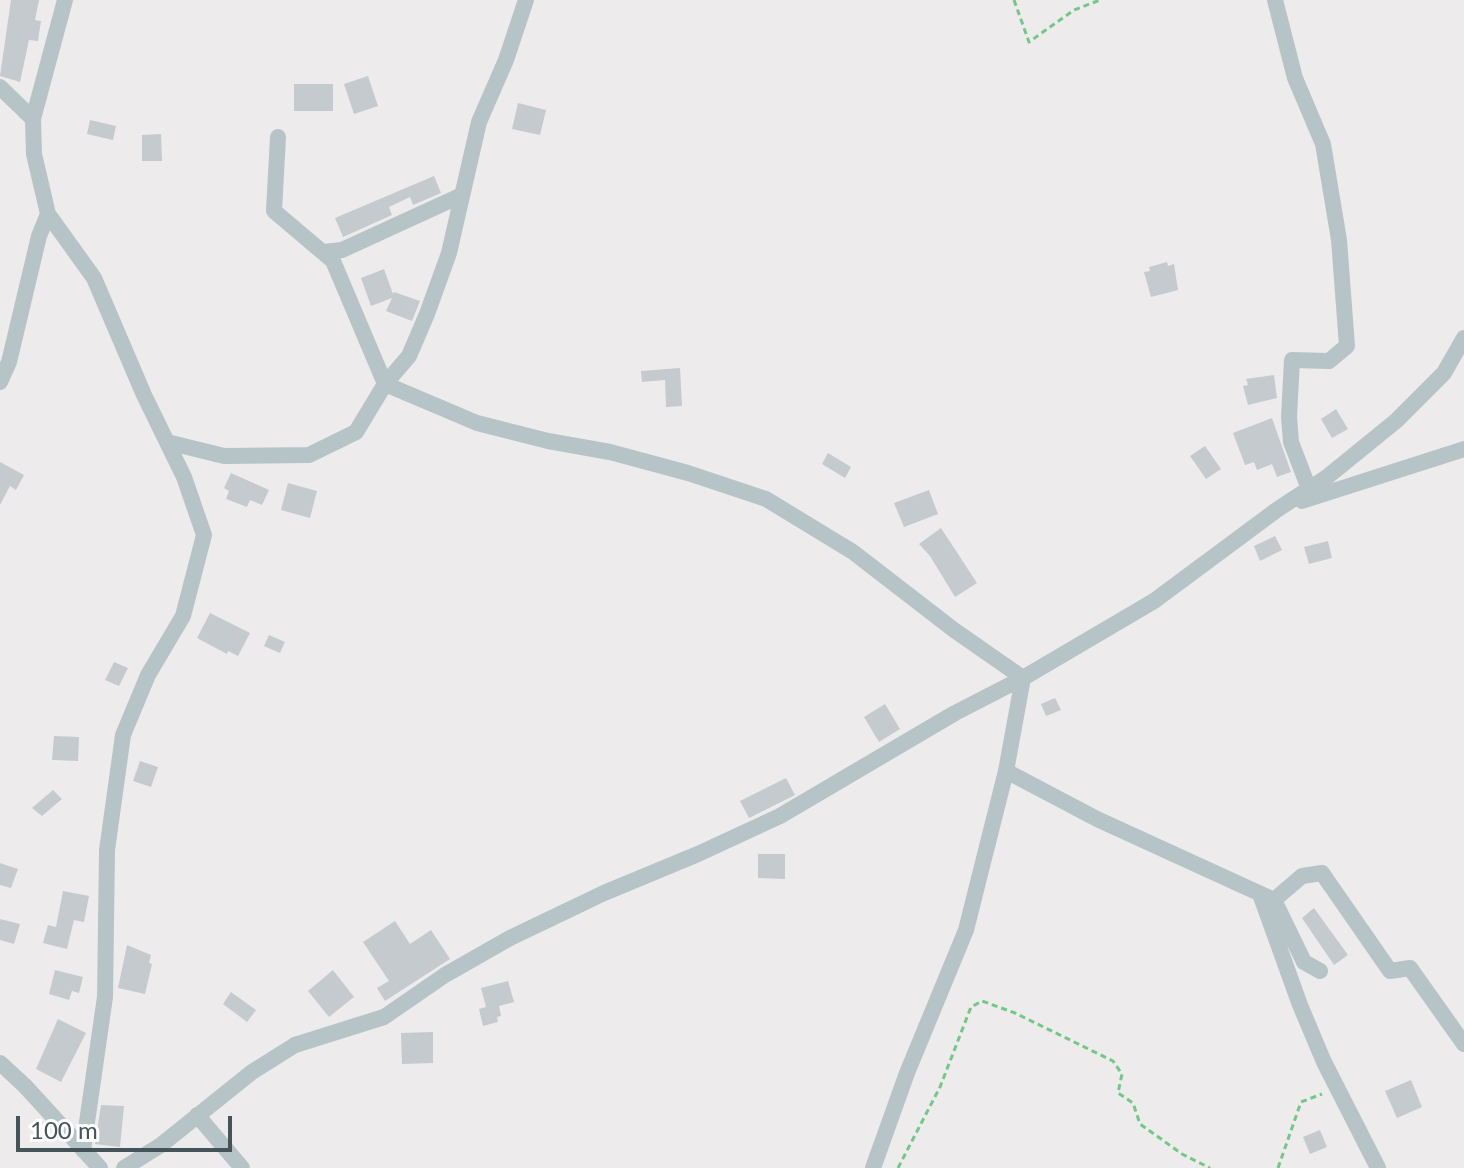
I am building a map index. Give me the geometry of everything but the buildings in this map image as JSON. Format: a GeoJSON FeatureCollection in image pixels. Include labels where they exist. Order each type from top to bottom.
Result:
{"type":"FeatureCollection","features":[{"type":"Feature","properties":{"kind":"street"},"geometry":{"type":"LineString","coordinates":[[65,0],[33,119],[34,154],[48,214],[94,278],[184,477],[204,535],[183,616],[148,675],[123,735],[107,850],[105,997],[83,1150]]}},
{"type":"Feature","properties":{"kind":"street"},"geometry":{"type":"LineString","coordinates":[[167,442],[224,456],[309,455],[356,432],[385,384],[409,356],[427,314],[449,253],[479,122],[506,60],[526,0]]}},
{"type":"Feature","properties":{"kind":"street"},"geometry":{"type":"LineString","coordinates":[[1275,0],[1295,78],[1323,144],[1339,240],[1347,346],[1329,361],[1292,360],[1291,442],[1309,489]]}},
{"type":"Feature","properties":{"kind":"street"},"geometry":{"type":"LineString","coordinates":[[0,87],[33,119]]}},
{"type":"Feature","properties":{"kind":"street"},"geometry":{"type":"LineString","coordinates":[[278,137],[274,211],[333,261],[385,384],[477,423],[548,441],[610,452],[766,499],[853,552],[954,630],[1023,678]]}},
{"type":"Feature","properties":{"kind":"street"},"geometry":{"type":"LineString","coordinates":[[323,252],[342,250],[462,195]]}},
{"type":"Feature","properties":{"kind":"street"},"geometry":{"type":"LineString","coordinates":[[0,382],[9,362],[39,236],[48,214]]}},
{"type":"Feature","properties":{"kind":"street"},"geometry":{"type":"LineString","coordinates":[[124,1168],[161,1145],[252,1072],[295,1045],[384,1017],[445,975],[510,938],[780,816],[1154,601],[1384,431],[1444,373],[1464,338]]}},
{"type":"Feature","properties":{"kind":"street"},"geometry":{"type":"LineString","coordinates":[[1278,509],[1464,449]]}},
{"type":"Feature","properties":{"kind":"street"},"geometry":{"type":"LineString","coordinates":[[873,1168],[907,1073],[966,930],[1006,771],[1023,678]]}},
{"type":"Feature","properties":{"kind":"street"},"geometry":{"type":"LineString","coordinates":[[1006,771],[1097,819],[1267,897],[1304,962],[1320,971]]}},
{"type":"Feature","properties":{"kind":"street"},"geometry":{"type":"LineString","coordinates":[[1267,897],[1302,876],[1322,873],[1390,971],[1410,968],[1464,1044]]}},
{"type":"Feature","properties":{"kind":"street"},"geometry":{"type":"LineString","coordinates":[[1267,897],[1300,1005],[1337,1088],[1378,1168]]}},
{"type":"Feature","properties":{"kind":"street"},"geometry":{"type":"LineString","coordinates":[[0,1063],[100,1168]]}},
{"type":"Feature","properties":{"kind":"street"},"geometry":{"type":"LineString","coordinates":[[197,1115],[242,1168]]}},
{"type":"Feature","properties":{"kind":"path"},"geometry":{"type":"LineString","coordinates":[[1014,0],[1029,42],[1074,10],[1100,0]]}},
{"type":"Feature","properties":{"kind":"path"},"geometry":{"type":"LineString","coordinates":[[898,1168],[940,1087],[971,1007],[982,1001],[1015,1013],[1113,1061],[1122,1074],[1118,1093],[1133,1103],[1140,1124],[1182,1154],[1210,1168]]}},
{"type":"Feature","properties":{"kind":"path"},"geometry":{"type":"LineString","coordinates":[[1278,1168],[1301,1102],[1337,1088]]}}]}
